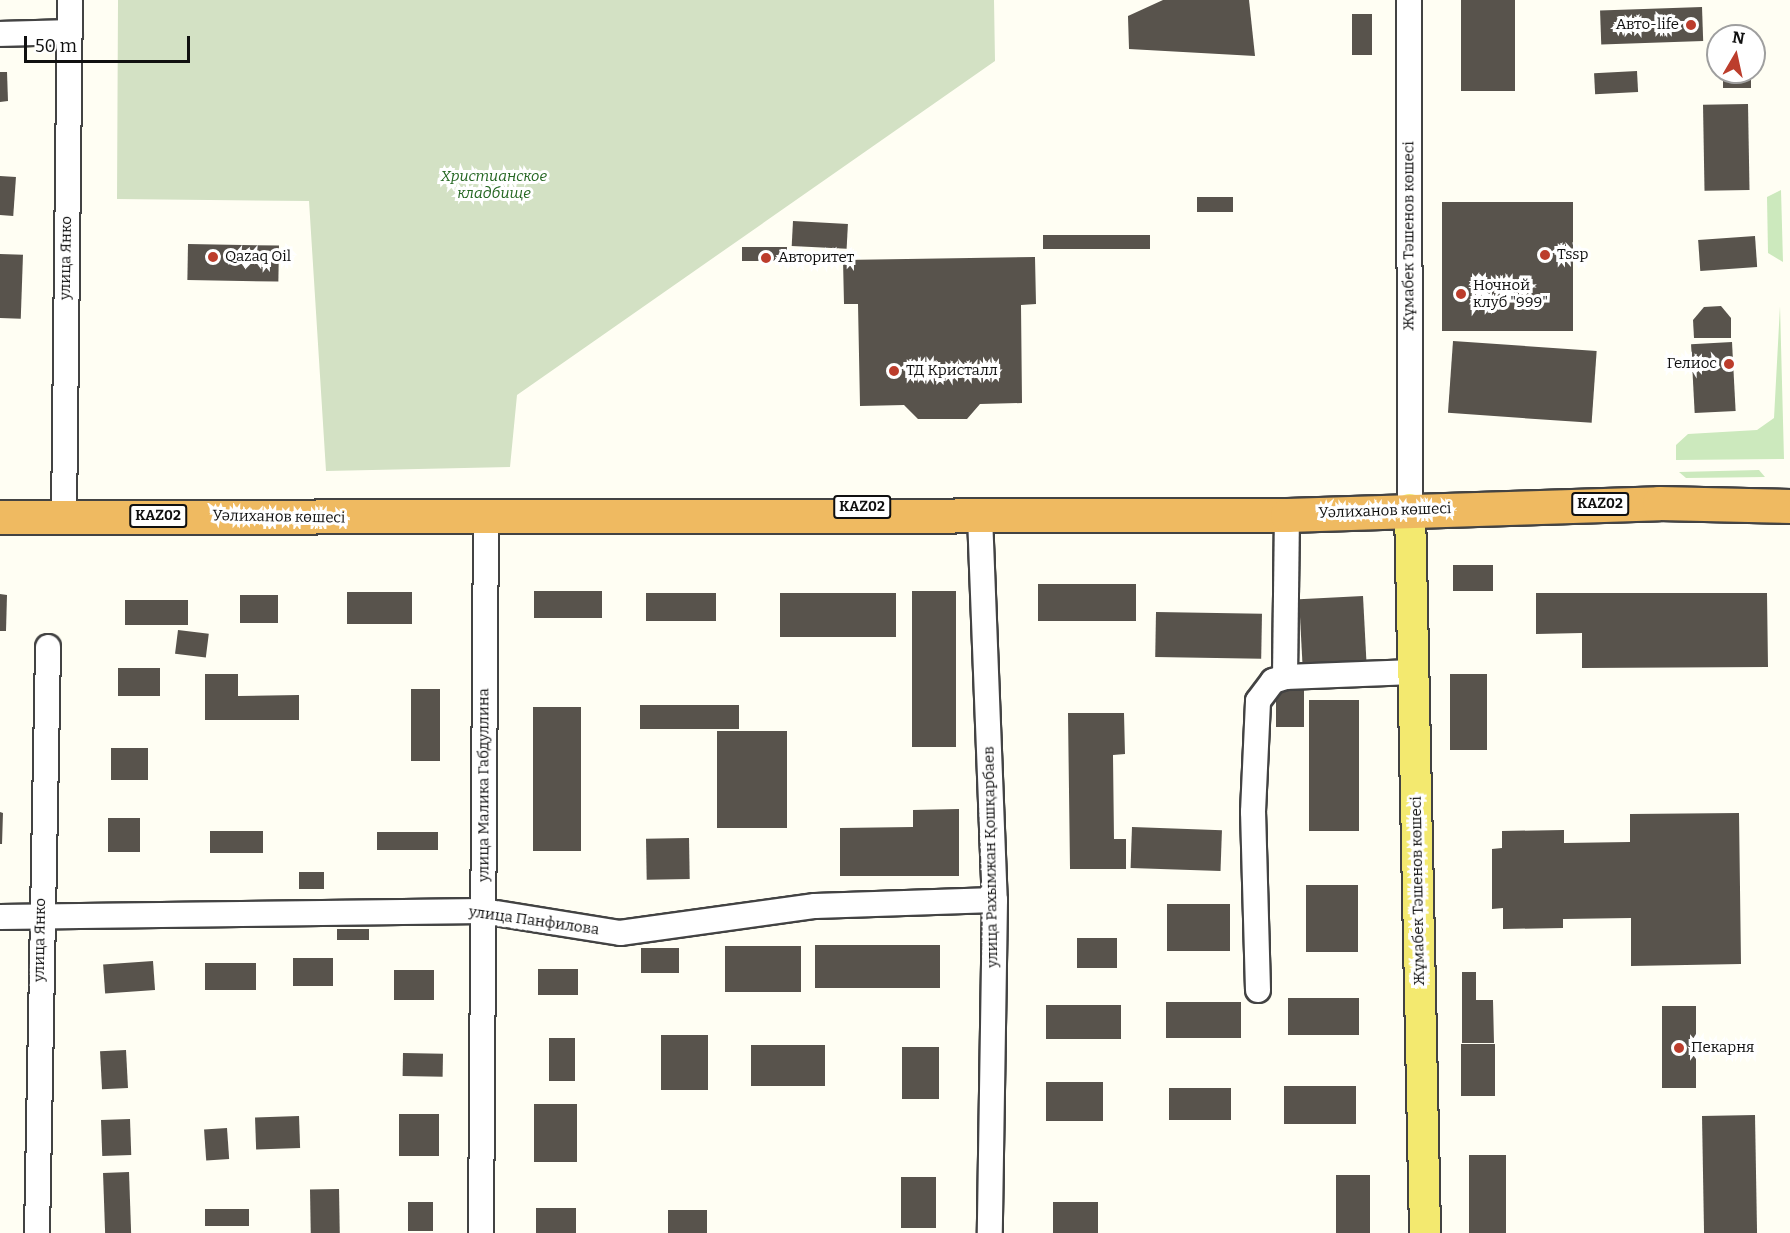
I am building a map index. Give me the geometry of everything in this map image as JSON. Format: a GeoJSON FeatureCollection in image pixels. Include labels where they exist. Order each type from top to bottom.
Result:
{"type":"FeatureCollection","features":[{"type":"Feature","properties":{"kind":"highway","name":"KАZ02"},"geometry":{"type":"LineString","coordinates":[[315,515],[351,507],[1380,505],[1410,509]]}},
{"type":"Feature","properties":{"kind":"highway","name":"Уәлиханов көшесі"},"geometry":{"type":"LineString","coordinates":[[980,516],[1790,506]]}},
{"type":"Feature","properties":{"kind":"highway","name":"Уәлиханов көшесі"},"geometry":{"type":"LineString","coordinates":[[0,517],[315,515],[486,518]]}},
{"type":"Feature","properties":{"kind":"highway","name":"KАZ02"},"geometry":{"type":"LineString","coordinates":[[486,518],[980,516]]}},
{"type":"Feature","properties":{"kind":"main road","name":"Жұмабек Тәшенов көшесі"},"geometry":{"type":"LineString","coordinates":[[1410,509],[1425,1233]]}},
{"type":"Feature","properties":{"kind":"street","name":"улица Янко"},"geometry":{"type":"LineString","coordinates":[[64,517],[70,0]]}},
{"type":"Feature","properties":{"kind":"street","name":"Жұмабек Тәшенов көшесі"},"geometry":{"type":"LineString","coordinates":[[1409,0],[1410,509]]}},
{"type":"Feature","properties":{"kind":"street"},"geometry":{"type":"LineString","coordinates":[[0,33],[70,32]]}},
{"type":"Feature","properties":{"kind":"street"},"geometry":{"type":"LineString","coordinates":[[1286,677],[1287,514]]}},
{"type":"Feature","properties":{"kind":"street","name":"улица Рахымжан Қошқарбаев"},"geometry":{"type":"LineString","coordinates":[[980,516],[994,900],[990,1233]]}},
{"type":"Feature","properties":{"kind":"street","name":"улица Малика Габдуллина"},"geometry":{"type":"LineString","coordinates":[[481,1233],[486,518]]}},
{"type":"Feature","properties":{"kind":"street","name":"улица Янко"},"geometry":{"type":"LineString","coordinates":[[38,1233],[40,916],[48,647]]}},
{"type":"Feature","properties":{"kind":"street"},"geometry":{"type":"LineString","coordinates":[[1258,990],[1252,812],[1258,701],[1273,681],[1286,677],[1414,672]]}},
{"type":"Feature","properties":{"kind":"street","name":"улица Панфилова"},"geometry":{"type":"LineString","coordinates":[[0,917],[483,911],[620,933],[815,906],[994,900]]}},
{"type":"Feature","properties":{"kind":"green space","name":"Христианское кладбище"},"geometry":{"type":"Polygon","coordinates":[[[118,0],[994,0],[995,61],[517,395],[510,467],[326,471],[309,201],[117,199],[118,0]]]}},
{"type":"Feature","properties":{"kind":"green space"},"geometry":{"type":"Polygon","coordinates":[[[1781,190],[1783,262],[1768,253],[1767,197],[1781,190]]]}},
{"type":"Feature","properties":{"kind":"green space"},"geometry":{"type":"Polygon","coordinates":[[[1780,306],[1784,459],[1676,460],[1676,445],[1688,434],[1757,430],[1774,418],[1780,306]]]}},
{"type":"Feature","properties":{"kind":"green space"},"geometry":{"type":"Polygon","coordinates":[[[1759,470],[1765,477],[1686,478],[1679,472],[1759,470]]]}},
{"type":"Feature","properties":{"kind":"building"},"geometry":{"type":"Polygon","coordinates":[[[1163,0],[1249,0],[1255,56],[1129,49],[1128,16],[1163,0]]]}},
{"type":"Feature","properties":{"kind":"building"},"geometry":{"type":"Polygon","coordinates":[[[1461,0],[1515,0],[1515,91],[1461,91],[1461,0]]]}},
{"type":"Feature","properties":{"kind":"building"},"geometry":{"type":"Polygon","coordinates":[[[1702,7],[1703,41],[1601,45],[1600,11],[1702,7]]]}},
{"type":"Feature","properties":{"kind":"building"},"geometry":{"type":"Polygon","coordinates":[[[1352,14],[1372,14],[1372,55],[1352,55],[1352,14]]]}},
{"type":"Feature","properties":{"kind":"building"},"geometry":{"type":"Polygon","coordinates":[[[1637,71],[1638,92],[1595,94],[1594,73],[1637,71]]]}},
{"type":"Feature","properties":{"kind":"building"},"geometry":{"type":"Polygon","coordinates":[[[0,72],[7,72],[8,101],[0,102],[0,72]]]}},
{"type":"Feature","properties":{"kind":"building"},"geometry":{"type":"Polygon","coordinates":[[[1723,84],[1751,84],[1751,88],[1723,88],[1723,84]]]}},
{"type":"Feature","properties":{"kind":"building"},"geometry":{"type":"Polygon","coordinates":[[[1748,104],[1750,190],[1705,191],[1703,105],[1748,104]]]}},
{"type":"Feature","properties":{"kind":"building"},"geometry":{"type":"Polygon","coordinates":[[[0,176],[16,177],[13,216],[0,215],[0,176]]]}},
{"type":"Feature","properties":{"kind":"building"},"geometry":{"type":"Polygon","coordinates":[[[1197,197],[1233,197],[1233,212],[1197,212],[1197,197]]]}},
{"type":"Feature","properties":{"kind":"building"},"geometry":{"type":"Polygon","coordinates":[[[1442,202],[1573,202],[1573,331],[1442,331],[1442,202]]]}},
{"type":"Feature","properties":{"kind":"building"},"geometry":{"type":"Polygon","coordinates":[[[793,221],[848,224],[847,249],[792,246],[793,221]]]}},
{"type":"Feature","properties":{"kind":"building"},"geometry":{"type":"Polygon","coordinates":[[[1043,235],[1150,235],[1150,249],[1043,249],[1043,235]]]}},
{"type":"Feature","properties":{"kind":"building"},"geometry":{"type":"Polygon","coordinates":[[[1755,236],[1757,267],[1700,271],[1698,240],[1755,236]]]}},
{"type":"Feature","properties":{"kind":"building"},"geometry":{"type":"Polygon","coordinates":[[[188,244],[279,246],[278,282],[187,280],[188,244]]]}},
{"type":"Feature","properties":{"kind":"building"},"geometry":{"type":"Polygon","coordinates":[[[742,247],[787,247],[787,261],[742,261],[742,247]]]}},
{"type":"Feature","properties":{"kind":"building"},"geometry":{"type":"Polygon","coordinates":[[[0,254],[23,255],[21,319],[0,318],[0,254]]]}},
{"type":"Feature","properties":{"kind":"building"},"geometry":{"type":"Polygon","coordinates":[[[1035,257],[1036,304],[1021,305],[1022,403],[980,404],[967,419],[918,419],[904,405],[860,406],[858,304],[844,304],[843,260],[1035,257]]]}},
{"type":"Feature","properties":{"kind":"building"},"geometry":{"type":"Polygon","coordinates":[[[1721,306],[1731,318],[1731,338],[1694,338],[1693,320],[1704,307],[1721,306]]]}},
{"type":"Feature","properties":{"kind":"building"},"geometry":{"type":"Polygon","coordinates":[[[1453,341],[1597,351],[1592,423],[1448,413],[1453,341]]]}},
{"type":"Feature","properties":{"kind":"building"},"geometry":{"type":"Polygon","coordinates":[[[1732,342],[1736,411],[1695,413],[1691,344],[1732,342]]]}},
{"type":"Feature","properties":{"kind":"building"},"geometry":{"type":"Polygon","coordinates":[[[1453,565],[1493,565],[1493,591],[1453,591],[1453,565]]]}},
{"type":"Feature","properties":{"kind":"building"},"geometry":{"type":"Polygon","coordinates":[[[1038,584],[1136,584],[1136,621],[1038,621],[1038,584]]]}},
{"type":"Feature","properties":{"kind":"building"},"geometry":{"type":"Polygon","coordinates":[[[534,591],[602,591],[602,618],[534,618],[534,591]]]}},
{"type":"Feature","properties":{"kind":"building"},"geometry":{"type":"Polygon","coordinates":[[[912,591],[956,591],[956,747],[912,747],[912,591]]]}},
{"type":"Feature","properties":{"kind":"building"},"geometry":{"type":"Polygon","coordinates":[[[347,592],[412,592],[412,624],[347,624],[347,592]]]}},
{"type":"Feature","properties":{"kind":"building"},"geometry":{"type":"Polygon","coordinates":[[[646,593],[716,593],[716,621],[646,621],[646,593]]]}},
{"type":"Feature","properties":{"kind":"building"},"geometry":{"type":"Polygon","coordinates":[[[780,593],[896,593],[896,637],[780,637],[780,593]]]}},
{"type":"Feature","properties":{"kind":"building"},"geometry":{"type":"Polygon","coordinates":[[[1536,593],[1767,593],[1768,667],[1582,668],[1582,633],[1536,634],[1536,593]]]}},
{"type":"Feature","properties":{"kind":"building"},"geometry":{"type":"Polygon","coordinates":[[[0,594],[7,595],[6,631],[0,631],[0,594]]]}},
{"type":"Feature","properties":{"kind":"building"},"geometry":{"type":"Polygon","coordinates":[[[240,595],[278,595],[278,623],[240,623],[240,595]]]}},
{"type":"Feature","properties":{"kind":"building"},"geometry":{"type":"Polygon","coordinates":[[[1363,596],[1367,668],[1303,671],[1299,599],[1363,596]]]}},
{"type":"Feature","properties":{"kind":"building"},"geometry":{"type":"Polygon","coordinates":[[[125,600],[188,600],[188,625],[125,625],[125,600]]]}},
{"type":"Feature","properties":{"kind":"building"},"geometry":{"type":"Polygon","coordinates":[[[1156,612],[1262,614],[1261,659],[1155,657],[1156,612]]]}},
{"type":"Feature","properties":{"kind":"building"},"geometry":{"type":"Polygon","coordinates":[[[178,630],[209,634],[206,658],[175,654],[178,630]]]}},
{"type":"Feature","properties":{"kind":"building"},"geometry":{"type":"Polygon","coordinates":[[[118,668],[160,668],[160,696],[118,696],[118,668]]]}},
{"type":"Feature","properties":{"kind":"building"},"geometry":{"type":"Polygon","coordinates":[[[205,674],[238,674],[238,696],[299,695],[299,720],[205,720],[205,674]]]}},
{"type":"Feature","properties":{"kind":"building"},"geometry":{"type":"Polygon","coordinates":[[[1450,674],[1487,674],[1487,750],[1450,750],[1450,674]]]}},
{"type":"Feature","properties":{"kind":"building"},"geometry":{"type":"Polygon","coordinates":[[[1276,682],[1304,682],[1304,727],[1276,727],[1276,682]]]}},
{"type":"Feature","properties":{"kind":"building"},"geometry":{"type":"Polygon","coordinates":[[[411,689],[440,689],[440,761],[411,761],[411,689]]]}},
{"type":"Feature","properties":{"kind":"building"},"geometry":{"type":"Polygon","coordinates":[[[1309,700],[1359,700],[1359,831],[1309,831],[1309,700]]]}},
{"type":"Feature","properties":{"kind":"building"},"geometry":{"type":"Polygon","coordinates":[[[640,705],[739,705],[739,729],[640,729],[640,705]]]}},
{"type":"Feature","properties":{"kind":"building"},"geometry":{"type":"Polygon","coordinates":[[[533,707],[581,707],[581,851],[533,851],[533,707]]]}},
{"type":"Feature","properties":{"kind":"building"},"geometry":{"type":"Polygon","coordinates":[[[1068,713],[1124,713],[1125,754],[1113,755],[1114,839],[1126,839],[1126,869],[1070,869],[1068,713]]]}},
{"type":"Feature","properties":{"kind":"building"},"geometry":{"type":"Polygon","coordinates":[[[717,731],[787,731],[787,828],[717,828],[717,731]]]}},
{"type":"Feature","properties":{"kind":"building"},"geometry":{"type":"Polygon","coordinates":[[[111,748],[148,748],[148,780],[111,780],[111,748]]]}},
{"type":"Feature","properties":{"kind":"building"},"geometry":{"type":"Polygon","coordinates":[[[959,809],[959,876],[840,876],[840,828],[913,827],[913,810],[959,809]]]}},
{"type":"Feature","properties":{"kind":"building"},"geometry":{"type":"Polygon","coordinates":[[[0,812],[3,813],[2,844],[0,844],[0,812]]]}},
{"type":"Feature","properties":{"kind":"building"},"geometry":{"type":"Polygon","coordinates":[[[1739,813],[1741,964],[1631,966],[1631,918],[1563,919],[1563,928],[1503,929],[1503,908],[1492,909],[1492,849],[1502,848],[1502,831],[1564,830],[1564,843],[1630,842],[1630,814],[1739,813]]]}},
{"type":"Feature","properties":{"kind":"building"},"geometry":{"type":"Polygon","coordinates":[[[108,818],[140,818],[140,852],[108,852],[108,818]]]}},
{"type":"Feature","properties":{"kind":"building"},"geometry":{"type":"Polygon","coordinates":[[[1132,827],[1222,830],[1221,871],[1131,868],[1132,827]]]}},
{"type":"Feature","properties":{"kind":"building"},"geometry":{"type":"Polygon","coordinates":[[[210,831],[263,831],[263,853],[210,853],[210,831]]]}},
{"type":"Feature","properties":{"kind":"building"},"geometry":{"type":"Polygon","coordinates":[[[377,832],[438,832],[438,850],[377,850],[377,832]]]}},
{"type":"Feature","properties":{"kind":"building"},"geometry":{"type":"Polygon","coordinates":[[[689,838],[690,879],[647,880],[646,839],[689,838]]]}},
{"type":"Feature","properties":{"kind":"building"},"geometry":{"type":"Polygon","coordinates":[[[299,872],[324,872],[324,889],[299,889],[299,872]]]}},
{"type":"Feature","properties":{"kind":"building"},"geometry":{"type":"Polygon","coordinates":[[[1306,885],[1358,885],[1358,952],[1306,952],[1306,885]]]}},
{"type":"Feature","properties":{"kind":"building"},"geometry":{"type":"Polygon","coordinates":[[[1167,904],[1230,904],[1230,951],[1167,951],[1167,904]]]}},
{"type":"Feature","properties":{"kind":"building"},"geometry":{"type":"Polygon","coordinates":[[[337,929],[369,929],[369,940],[337,940],[337,929]]]}},
{"type":"Feature","properties":{"kind":"building"},"geometry":{"type":"Polygon","coordinates":[[[1077,938],[1117,938],[1117,968],[1077,968],[1077,938]]]}},
{"type":"Feature","properties":{"kind":"building"},"geometry":{"type":"Polygon","coordinates":[[[815,945],[940,945],[940,988],[815,988],[815,945]]]}},
{"type":"Feature","properties":{"kind":"building"},"geometry":{"type":"Polygon","coordinates":[[[725,946],[801,946],[801,992],[725,992],[725,946]]]}},
{"type":"Feature","properties":{"kind":"building"},"geometry":{"type":"Polygon","coordinates":[[[641,948],[679,948],[679,973],[641,973],[641,948]]]}},
{"type":"Feature","properties":{"kind":"building"},"geometry":{"type":"Polygon","coordinates":[[[293,958],[333,958],[333,986],[293,986],[293,958]]]}},
{"type":"Feature","properties":{"kind":"building"},"geometry":{"type":"Polygon","coordinates":[[[153,961],[155,990],[105,993],[103,964],[153,961]]]}},
{"type":"Feature","properties":{"kind":"building"},"geometry":{"type":"Polygon","coordinates":[[[205,963],[256,963],[256,990],[205,990],[205,963]]]}},
{"type":"Feature","properties":{"kind":"building"},"geometry":{"type":"Polygon","coordinates":[[[538,969],[578,969],[578,995],[538,995],[538,969]]]}},
{"type":"Feature","properties":{"kind":"building"},"geometry":{"type":"Polygon","coordinates":[[[394,970],[434,970],[434,1000],[394,1000],[394,970]]]}},
{"type":"Feature","properties":{"kind":"building"},"geometry":{"type":"Polygon","coordinates":[[[1462,972],[1476,972],[1476,1000],[1493,1000],[1494,1043],[1462,1043],[1462,972]]]}},
{"type":"Feature","properties":{"kind":"building"},"geometry":{"type":"Polygon","coordinates":[[[1288,998],[1359,998],[1359,1035],[1288,1035],[1288,998]]]}},
{"type":"Feature","properties":{"kind":"building"},"geometry":{"type":"Polygon","coordinates":[[[1166,1002],[1241,1002],[1241,1038],[1166,1038],[1166,1002]]]}},
{"type":"Feature","properties":{"kind":"building"},"geometry":{"type":"Polygon","coordinates":[[[1046,1005],[1121,1005],[1121,1039],[1046,1039],[1046,1005]]]}},
{"type":"Feature","properties":{"kind":"building"},"geometry":{"type":"Polygon","coordinates":[[[1662,1006],[1696,1006],[1696,1088],[1662,1088],[1662,1006]]]}},
{"type":"Feature","properties":{"kind":"building"},"geometry":{"type":"Polygon","coordinates":[[[661,1035],[708,1035],[708,1090],[661,1090],[661,1035]]]}},
{"type":"Feature","properties":{"kind":"building"},"geometry":{"type":"Polygon","coordinates":[[[549,1038],[575,1038],[575,1081],[549,1081],[549,1038]]]}},
{"type":"Feature","properties":{"kind":"building"},"geometry":{"type":"Polygon","coordinates":[[[1461,1044],[1495,1044],[1495,1096],[1461,1096],[1461,1044]]]}},
{"type":"Feature","properties":{"kind":"building"},"geometry":{"type":"Polygon","coordinates":[[[751,1045],[825,1045],[825,1086],[751,1086],[751,1045]]]}},
{"type":"Feature","properties":{"kind":"building"},"geometry":{"type":"Polygon","coordinates":[[[902,1047],[939,1047],[939,1099],[902,1099],[902,1047]]]}},
{"type":"Feature","properties":{"kind":"building"},"geometry":{"type":"Polygon","coordinates":[[[126,1050],[128,1088],[102,1089],[100,1051],[126,1050]]]}},
{"type":"Feature","properties":{"kind":"building"},"geometry":{"type":"Polygon","coordinates":[[[403,1053],[443,1054],[443,1077],[403,1076],[403,1053]]]}},
{"type":"Feature","properties":{"kind":"building"},"geometry":{"type":"Polygon","coordinates":[[[1046,1082],[1103,1082],[1103,1121],[1046,1121],[1046,1082]]]}},
{"type":"Feature","properties":{"kind":"building"},"geometry":{"type":"Polygon","coordinates":[[[1284,1086],[1356,1086],[1356,1124],[1284,1124],[1284,1086]]]}},
{"type":"Feature","properties":{"kind":"building"},"geometry":{"type":"Polygon","coordinates":[[[1169,1088],[1231,1088],[1231,1120],[1169,1120],[1169,1088]]]}},
{"type":"Feature","properties":{"kind":"building"},"geometry":{"type":"Polygon","coordinates":[[[534,1104],[577,1104],[577,1162],[534,1162],[534,1104]]]}},
{"type":"Feature","properties":{"kind":"building"},"geometry":{"type":"Polygon","coordinates":[[[399,1114],[439,1114],[439,1156],[399,1156],[399,1114]]]}},
{"type":"Feature","properties":{"kind":"building"},"geometry":{"type":"Polygon","coordinates":[[[1755,1115],[1757,1233],[1704,1233],[1702,1116],[1755,1115]]]}},
{"type":"Feature","properties":{"kind":"building"},"geometry":{"type":"Polygon","coordinates":[[[299,1116],[300,1148],[256,1150],[255,1118],[299,1116]]]}},
{"type":"Feature","properties":{"kind":"building"},"geometry":{"type":"Polygon","coordinates":[[[130,1119],[131,1155],[102,1156],[101,1120],[130,1119]]]}},
{"type":"Feature","properties":{"kind":"building"},"geometry":{"type":"Polygon","coordinates":[[[227,1128],[229,1159],[206,1161],[204,1130],[227,1128]]]}},
{"type":"Feature","properties":{"kind":"building"},"geometry":{"type":"Polygon","coordinates":[[[1469,1155],[1506,1155],[1506,1233],[1469,1233],[1469,1155]]]}},
{"type":"Feature","properties":{"kind":"building"},"geometry":{"type":"Polygon","coordinates":[[[129,1172],[131,1233],[105,1233],[103,1173],[129,1172]]]}},
{"type":"Feature","properties":{"kind":"building"},"geometry":{"type":"Polygon","coordinates":[[[1336,1175],[1370,1175],[1370,1233],[1336,1233],[1336,1175]]]}},
{"type":"Feature","properties":{"kind":"building"},"geometry":{"type":"Polygon","coordinates":[[[901,1177],[936,1177],[936,1228],[901,1228],[901,1177]]]}},
{"type":"Feature","properties":{"kind":"building"},"geometry":{"type":"Polygon","coordinates":[[[339,1189],[340,1233],[311,1233],[310,1190],[339,1189]]]}},
{"type":"Feature","properties":{"kind":"building"},"geometry":{"type":"Polygon","coordinates":[[[408,1202],[433,1202],[433,1231],[408,1231],[408,1202]]]}},
{"type":"Feature","properties":{"kind":"building"},"geometry":{"type":"Polygon","coordinates":[[[1053,1202],[1098,1202],[1098,1233],[1053,1233],[1053,1202]]]}},
{"type":"Feature","properties":{"kind":"building"},"geometry":{"type":"Polygon","coordinates":[[[536,1208],[576,1208],[576,1233],[536,1233],[536,1208]]]}},
{"type":"Feature","properties":{"kind":"building"},"geometry":{"type":"Polygon","coordinates":[[[205,1209],[249,1209],[249,1226],[205,1226],[205,1209]]]}},
{"type":"Feature","properties":{"kind":"building"},"geometry":{"type":"Polygon","coordinates":[[[668,1210],[707,1210],[707,1233],[668,1233],[668,1210]]]}},
{"type":"Feature","properties":{"kind":"place","name":"Авто-life"},"geometry":{"type":"Point","coordinates":[1691,25]}},
{"type":"Feature","properties":{"kind":"place","name":"Tssp"},"geometry":{"type":"Point","coordinates":[1545,255]}},
{"type":"Feature","properties":{"kind":"place","name":"Qazaq Oil"},"geometry":{"type":"Point","coordinates":[213,257]}},
{"type":"Feature","properties":{"kind":"place","name":"Авторитет"},"geometry":{"type":"Point","coordinates":[766,258]}},
{"type":"Feature","properties":{"kind":"place","name":"Ночной клуб \"999\""},"geometry":{"type":"Point","coordinates":[1461,294]}},
{"type":"Feature","properties":{"kind":"place","name":"Гелиос"},"geometry":{"type":"Point","coordinates":[1729,364]}},
{"type":"Feature","properties":{"kind":"place","name":"ТД Кристалл"},"geometry":{"type":"Point","coordinates":[894,371]}},
{"type":"Feature","properties":{"kind":"place","name":"Пекарня"},"geometry":{"type":"Point","coordinates":[1679,1048]}}]}
